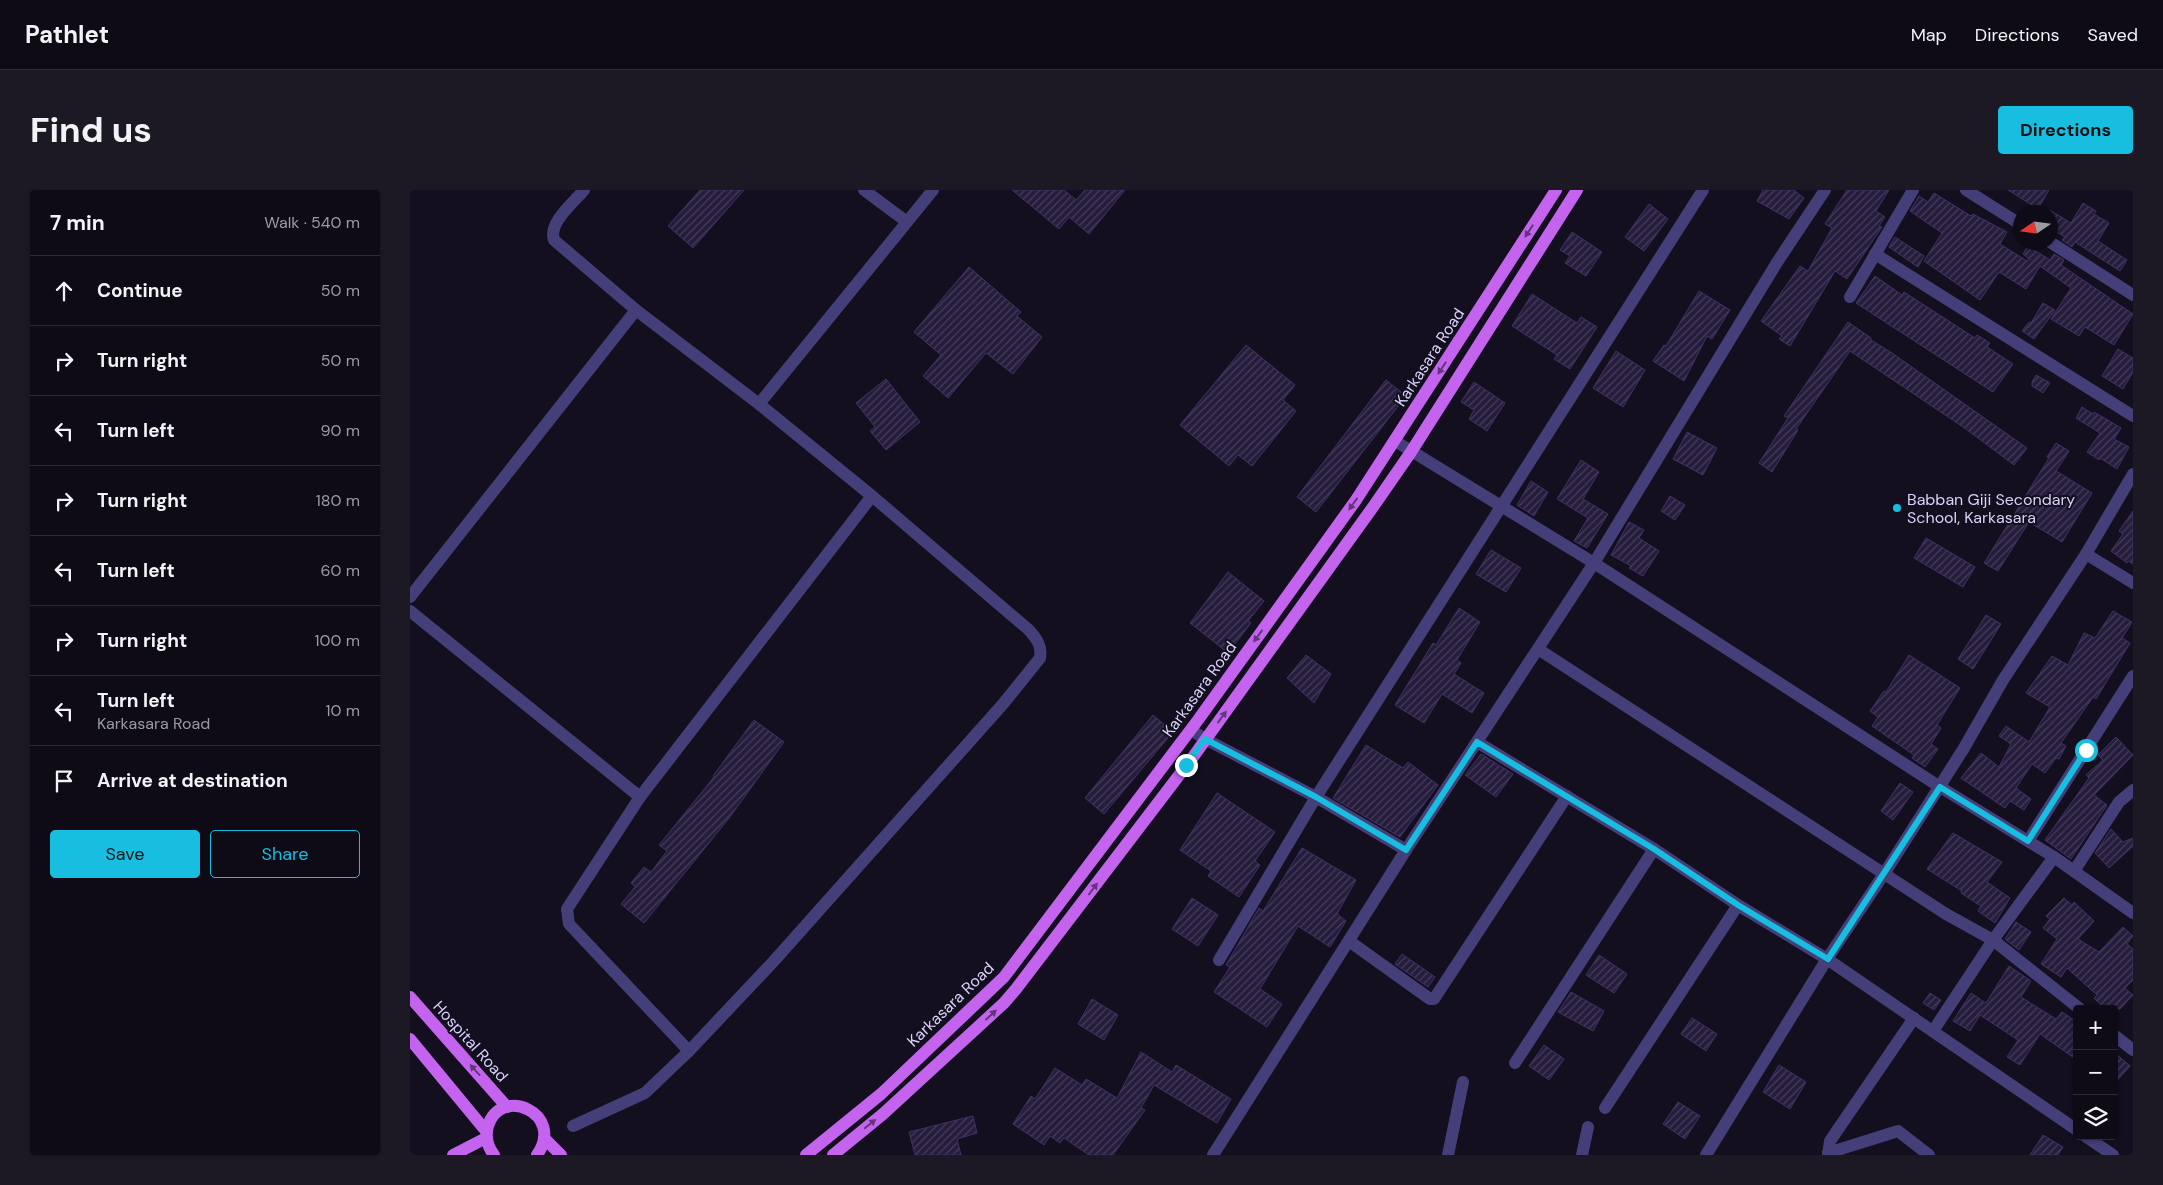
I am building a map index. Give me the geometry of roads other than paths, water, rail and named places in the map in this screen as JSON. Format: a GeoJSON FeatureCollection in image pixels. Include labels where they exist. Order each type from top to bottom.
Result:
{"type":"FeatureCollection","features":[{"type":"Feature","properties":{"kind":"main road","name":"Karkasara Road"},"geometry":{"type":"LineString","coordinates":[[806,1155],[881,1094],[1004,977],[1190,730],[1356,500],[1556,190]]}},
{"type":"Feature","properties":{"kind":"main road"},"geometry":{"type":"LineString","coordinates":[[833,1155],[883,1114],[1004,1003],[1205,739],[1411,452],[1577,190]]}},
{"type":"Feature","properties":{"kind":"main road","name":"Hospital Road"},"geometry":{"type":"LineString","coordinates":[[410,997],[507,1107]]}},
{"type":"Feature","properties":{"kind":"main road"},"geometry":{"type":"LineString","coordinates":[[410,1039],[486,1134],[488,1147],[494,1155]]}},
{"type":"Feature","properties":{"kind":"main road"},"geometry":{"type":"LineString","coordinates":[[453,1155],[486,1134],[493,1116],[507,1107],[524,1107],[538,1116],[544,1131],[545,1140],[537,1155]]}},
{"type":"Feature","properties":{"kind":"main road"},"geometry":{"type":"LineString","coordinates":[[545,1140],[561,1155]]}},
{"type":"Feature","properties":{"kind":"street"},"geometry":{"type":"LineString","coordinates":[[573,1126],[645,1093],[689,1051],[786,947],[1003,704],[1040,658],[1041,651],[1039,643],[1029,630],[872,496],[759,404],[636,310],[554,240],[552,234],[554,226],[584,190]]}},
{"type":"Feature","properties":{"kind":"street"},"geometry":{"type":"LineString","coordinates":[[864,190],[907,222]]}},
{"type":"Feature","properties":{"kind":"street"},"geometry":{"type":"LineString","coordinates":[[759,404],[933,190]]}},
{"type":"Feature","properties":{"kind":"street"},"geometry":{"type":"LineString","coordinates":[[1219,960],[1316,797],[1703,190]]}},
{"type":"Feature","properties":{"kind":"street"},"geometry":{"type":"LineString","coordinates":[[1213,1155],[1406,850],[1594,563],[1776,264],[1825,190]]}},
{"type":"Feature","properties":{"kind":"street"},"geometry":{"type":"LineString","coordinates":[[1850,297],[1914,190]]}},
{"type":"Feature","properties":{"kind":"street"},"geometry":{"type":"LineString","coordinates":[[1966,190],[2013,220]]}},
{"type":"Feature","properties":{"kind":"street"},"geometry":{"type":"LineString","coordinates":[[2058,247],[2133,295]]}},
{"type":"Feature","properties":{"kind":"street"},"geometry":{"type":"LineString","coordinates":[[1875,254],[2133,416]]}},
{"type":"Feature","properties":{"kind":"street"},"geometry":{"type":"LineString","coordinates":[[410,597],[636,310]]}},
{"type":"Feature","properties":{"kind":"street"},"geometry":{"type":"LineString","coordinates":[[1395,441],[1594,563],[1940,787],[2054,857],[2133,913]]}},
{"type":"Feature","properties":{"kind":"street"},"geometry":{"type":"LineString","coordinates":[[1706,1155],[1828,959],[1940,787],[2003,680],[2086,554],[2133,474]]}},
{"type":"Feature","properties":{"kind":"street"},"geometry":{"type":"LineString","coordinates":[[689,1051],[569,924],[567,909],[640,797],[872,496]]}},
{"type":"Feature","properties":{"kind":"street"},"geometry":{"type":"LineString","coordinates":[[2086,554],[2133,583]]}},
{"type":"Feature","properties":{"kind":"street"},"geometry":{"type":"LineString","coordinates":[[410,611],[640,797]]}},
{"type":"Feature","properties":{"kind":"street"},"geometry":{"type":"LineString","coordinates":[[1538,649],[1946,914],[1993,940],[2075,1005]]}},
{"type":"Feature","properties":{"kind":"street"},"geometry":{"type":"LineString","coordinates":[[2028,841],[2133,676]]}},
{"type":"Feature","properties":{"kind":"street"},"geometry":{"type":"LineString","coordinates":[[1190,730],[1316,797],[1406,850]]}},
{"type":"Feature","properties":{"kind":"street"},"geometry":{"type":"LineString","coordinates":[[1477,742],[1654,849],[1738,905],[1828,959],[2073,1127]]}},
{"type":"Feature","properties":{"kind":"street"},"geometry":{"type":"LineString","coordinates":[[2074,870],[2119,802],[2133,790]]}},
{"type":"Feature","properties":{"kind":"street"},"geometry":{"type":"LineString","coordinates":[[1349,941],[1430,999],[1434,998],[1566,796]]}},
{"type":"Feature","properties":{"kind":"street"},"geometry":{"type":"LineString","coordinates":[[1515,1063],[1654,849]]}},
{"type":"Feature","properties":{"kind":"street"},"geometry":{"type":"LineString","coordinates":[[1933,1032],[1993,940],[2054,857]]}},
{"type":"Feature","properties":{"kind":"street"},"geometry":{"type":"LineString","coordinates":[[1605,1108],[1738,905]]}},
{"type":"Feature","properties":{"kind":"street"},"geometry":{"type":"LineString","coordinates":[[1914,1018],[1830,1140],[1828,1154],[1898,1132],[1928,1155]]}},
{"type":"Feature","properties":{"kind":"street"},"geometry":{"type":"LineString","coordinates":[[2118,1039],[2133,1050]]}},
{"type":"Feature","properties":{"kind":"street"},"geometry":{"type":"LineString","coordinates":[[1448,1155],[1463,1082]]}},
{"type":"Feature","properties":{"kind":"street"},"geometry":{"type":"LineString","coordinates":[[1582,1155],[1588,1127]]}},
{"type":"Feature","properties":{"kind":"street"},"geometry":{"type":"LineString","coordinates":[[2092,1140],[2113,1155]]}},
{"type":"Feature","properties":{"kind":"place","name":"Babban Giji Secondary School, Karkasara"},"geometry":{"type":"Point","coordinates":[1897,508]}}]}
